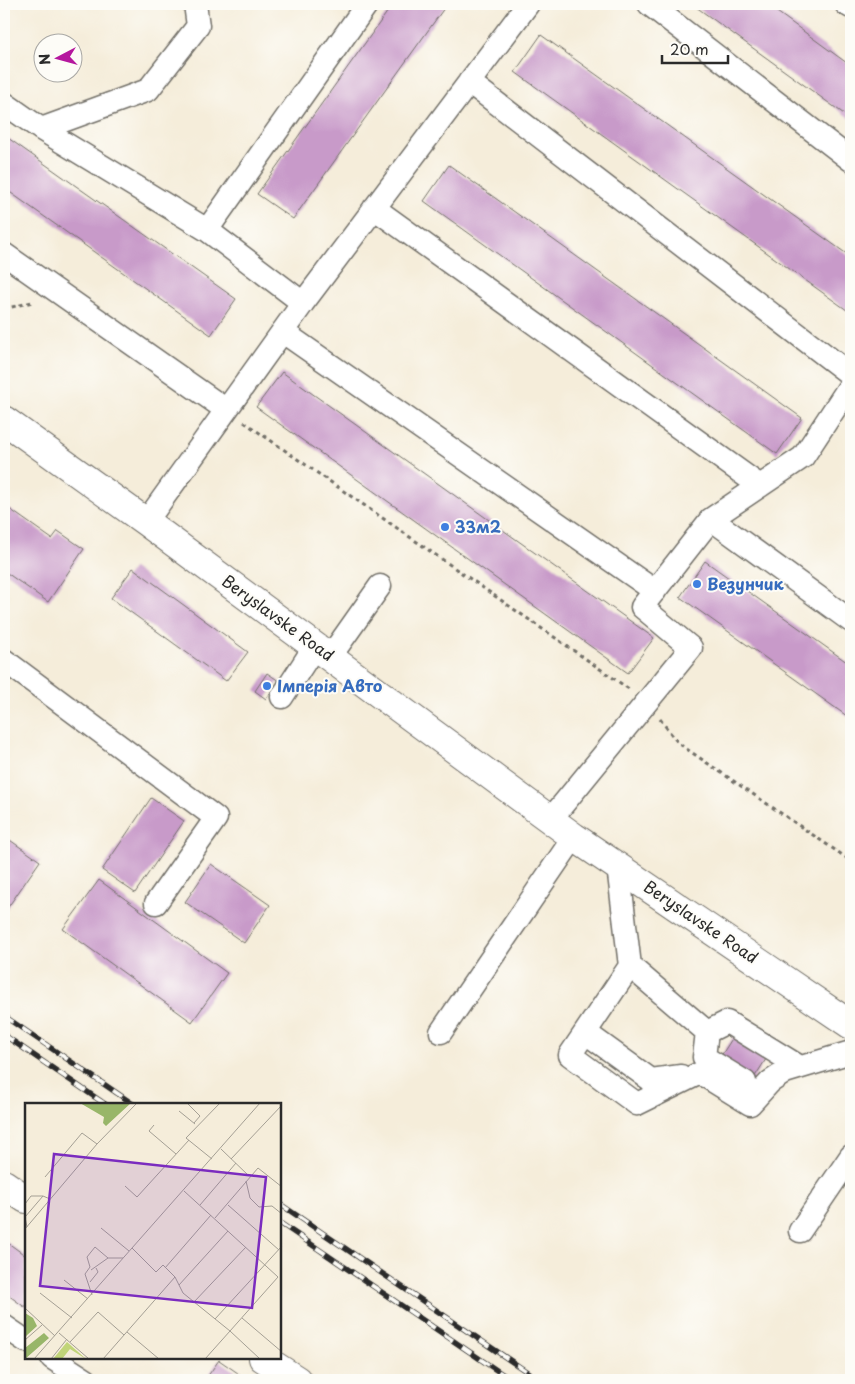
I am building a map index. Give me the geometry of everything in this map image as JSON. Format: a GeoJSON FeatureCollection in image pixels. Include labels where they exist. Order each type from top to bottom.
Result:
{"type":"FeatureCollection","features":[{"type":"Feature","properties":{"kind":"main road","name":"Beryslavske Road"},"geometry":{"type":"LineString","coordinates":[[4,420],[574,836],[851,1025]]}},
{"type":"Feature","properties":{"kind":"main road"},"geometry":{"type":"LineString","coordinates":[[4,1184],[25,1198]]}},
{"type":"Feature","properties":{"kind":"main road"},"geometry":{"type":"LineString","coordinates":[[264,1359],[293,1379]]}},
{"type":"Feature","properties":{"kind":"street"},"geometry":{"type":"LineString","coordinates":[[41,129],[148,90],[198,26],[195,4]]}},
{"type":"Feature","properties":{"kind":"street"},"geometry":{"type":"LineString","coordinates":[[207,230],[367,4]]}},
{"type":"Feature","properties":{"kind":"street"},"geometry":{"type":"LineString","coordinates":[[146,522],[303,304],[528,4]]}},
{"type":"Feature","properties":{"kind":"street"},"geometry":{"type":"LineString","coordinates":[[649,4],[851,160]]}},
{"type":"Feature","properties":{"kind":"street"},"geometry":{"type":"LineString","coordinates":[[846,4],[851,7]]}},
{"type":"Feature","properties":{"kind":"street"},"geometry":{"type":"LineString","coordinates":[[469,82],[851,376]]}},
{"type":"Feature","properties":{"kind":"street"},"geometry":{"type":"LineString","coordinates":[[6,110],[41,129],[207,230],[303,304]]}},
{"type":"Feature","properties":{"kind":"street"},"geometry":{"type":"LineString","coordinates":[[374,208],[760,486]]}},
{"type":"Feature","properties":{"kind":"street"},"geometry":{"type":"LineString","coordinates":[[4,254],[226,409]]}},
{"type":"Feature","properties":{"kind":"street"},"geometry":{"type":"LineString","coordinates":[[283,332],[655,591]]}},
{"type":"Feature","properties":{"kind":"street"},"geometry":{"type":"LineString","coordinates":[[551,819],[691,648],[642,607],[711,519],[803,457],[851,384]]}},
{"type":"Feature","properties":{"kind":"street"},"geometry":{"type":"LineString","coordinates":[[711,519],[851,621]]}},
{"type":"Feature","properties":{"kind":"street"},"geometry":{"type":"LineString","coordinates":[[282,697],[380,586]]}},
{"type":"Feature","properties":{"kind":"street"},"geometry":{"type":"LineString","coordinates":[[4,660],[216,818],[156,904]]}},
{"type":"Feature","properties":{"kind":"street"},"geometry":{"type":"LineString","coordinates":[[441,1032],[574,836]]}},
{"type":"Feature","properties":{"kind":"street"},"geometry":{"type":"LineString","coordinates":[[618,866],[630,966],[570,1055],[637,1104],[700,1073],[750,1104],[779,1078],[851,1052]]}},
{"type":"Feature","properties":{"kind":"street"},"geometry":{"type":"LineString","coordinates":[[630,966],[707,1032],[720,1032],[779,1078]]}},
{"type":"Feature","properties":{"kind":"street"},"geometry":{"type":"LineString","coordinates":[[707,1032],[704,1057],[779,1078]]}},
{"type":"Feature","properties":{"kind":"street"},"geometry":{"type":"LineString","coordinates":[[800,1232],[851,1156]]}},
{"type":"Feature","properties":{"kind":"street"},"geometry":{"type":"LineString","coordinates":[[4,1326],[25,1340]]}},
{"type":"Feature","properties":{"kind":"street"},"geometry":{"type":"LineString","coordinates":[[54,1359],[86,1380]]}},
{"type":"Feature","properties":{"kind":"path"},"geometry":{"type":"LineString","coordinates":[[226,409],[647,701],[678,743],[851,861]]}},
{"type":"Feature","properties":{"kind":"building"},"geometry":{"type":"Polygon","coordinates":[[[393,4],[447,4],[293,219],[257,194],[393,4]]]}},
{"type":"Feature","properties":{"kind":"building"},"geometry":{"type":"Polygon","coordinates":[[[692,4],[766,4],[851,66],[851,119],[692,4]]]}},
{"type":"Feature","properties":{"kind":"building"},"geometry":{"type":"Polygon","coordinates":[[[541,35],[851,257],[851,313],[515,72],[541,35]]]}},
{"type":"Feature","properties":{"kind":"building"},"geometry":{"type":"Polygon","coordinates":[[[8,138],[236,299],[211,335],[4,188],[4,144],[8,138]]]}},
{"type":"Feature","properties":{"kind":"building"},"geometry":{"type":"Polygon","coordinates":[[[449,165],[802,418],[777,454],[424,201],[449,165]]]}},
{"type":"Feature","properties":{"kind":"building"},"geometry":{"type":"Polygon","coordinates":[[[282,372],[654,638],[628,673],[256,407],[282,372]]]}},
{"type":"Feature","properties":{"kind":"building"},"geometry":{"type":"Polygon","coordinates":[[[4,505],[52,539],[58,531],[84,549],[48,602],[4,571],[4,505]]]}},
{"type":"Feature","properties":{"kind":"building"},"geometry":{"type":"Polygon","coordinates":[[[705,561],[851,665],[851,719],[680,597],[705,561]]]}},
{"type":"Feature","properties":{"kind":"building"},"geometry":{"type":"Polygon","coordinates":[[[133,568],[248,652],[226,681],[111,598],[133,568]]]}},
{"type":"Feature","properties":{"kind":"building","name":"Імперія Авто"},"geometry":{"type":"Polygon","coordinates":[[[267,673],[279,681],[266,699],[255,691],[267,673]]]}},
{"type":"Feature","properties":{"kind":"building"},"geometry":{"type":"Polygon","coordinates":[[[151,798],[184,821],[135,893],[102,870],[151,798]]]}},
{"type":"Feature","properties":{"kind":"building"},"geometry":{"type":"Polygon","coordinates":[[[4,836],[40,861],[4,913],[4,836]]]}},
{"type":"Feature","properties":{"kind":"building"},"geometry":{"type":"Polygon","coordinates":[[[211,864],[270,905],[244,943],[185,902],[211,864]]]}},
{"type":"Feature","properties":{"kind":"building"},"geometry":{"type":"Polygon","coordinates":[[[99,880],[227,973],[192,1022],[63,929],[99,880]]]}},
{"type":"Feature","properties":{"kind":"building"},"geometry":{"type":"Polygon","coordinates":[[[742,1023],[775,1045],[745,1092],[712,1070],[742,1023]]]}},
{"type":"Feature","properties":{"kind":"building"},"geometry":{"type":"Polygon","coordinates":[[[4,1240],[25,1255],[25,1307],[4,1292],[4,1240]]]}},
{"type":"Feature","properties":{"kind":"building"},"geometry":{"type":"Polygon","coordinates":[[[219,1360],[248,1380],[205,1380],[219,1360]]]}},
{"type":"Feature","properties":{"kind":"railway"},"geometry":{"type":"LineString","coordinates":[[4,1016],[132,1103]]}},
{"type":"Feature","properties":{"kind":"railway"},"geometry":{"type":"LineString","coordinates":[[4,1035],[104,1103]]}},
{"type":"Feature","properties":{"kind":"railway"},"geometry":{"type":"LineString","coordinates":[[281,1205],[539,1380]]}},
{"type":"Feature","properties":{"kind":"railway"},"geometry":{"type":"LineString","coordinates":[[281,1224],[511,1380]]}},
{"type":"Feature","properties":{"kind":"place","name":"33м2"},"geometry":{"type":"Point","coordinates":[445,527]}},
{"type":"Feature","properties":{"kind":"place","name":"Везунчик"},"geometry":{"type":"Point","coordinates":[697,584]}},
{"type":"Feature","properties":{"kind":"place","name":"Імперія Авто"},"geometry":{"type":"Point","coordinates":[267,686]}}]}
